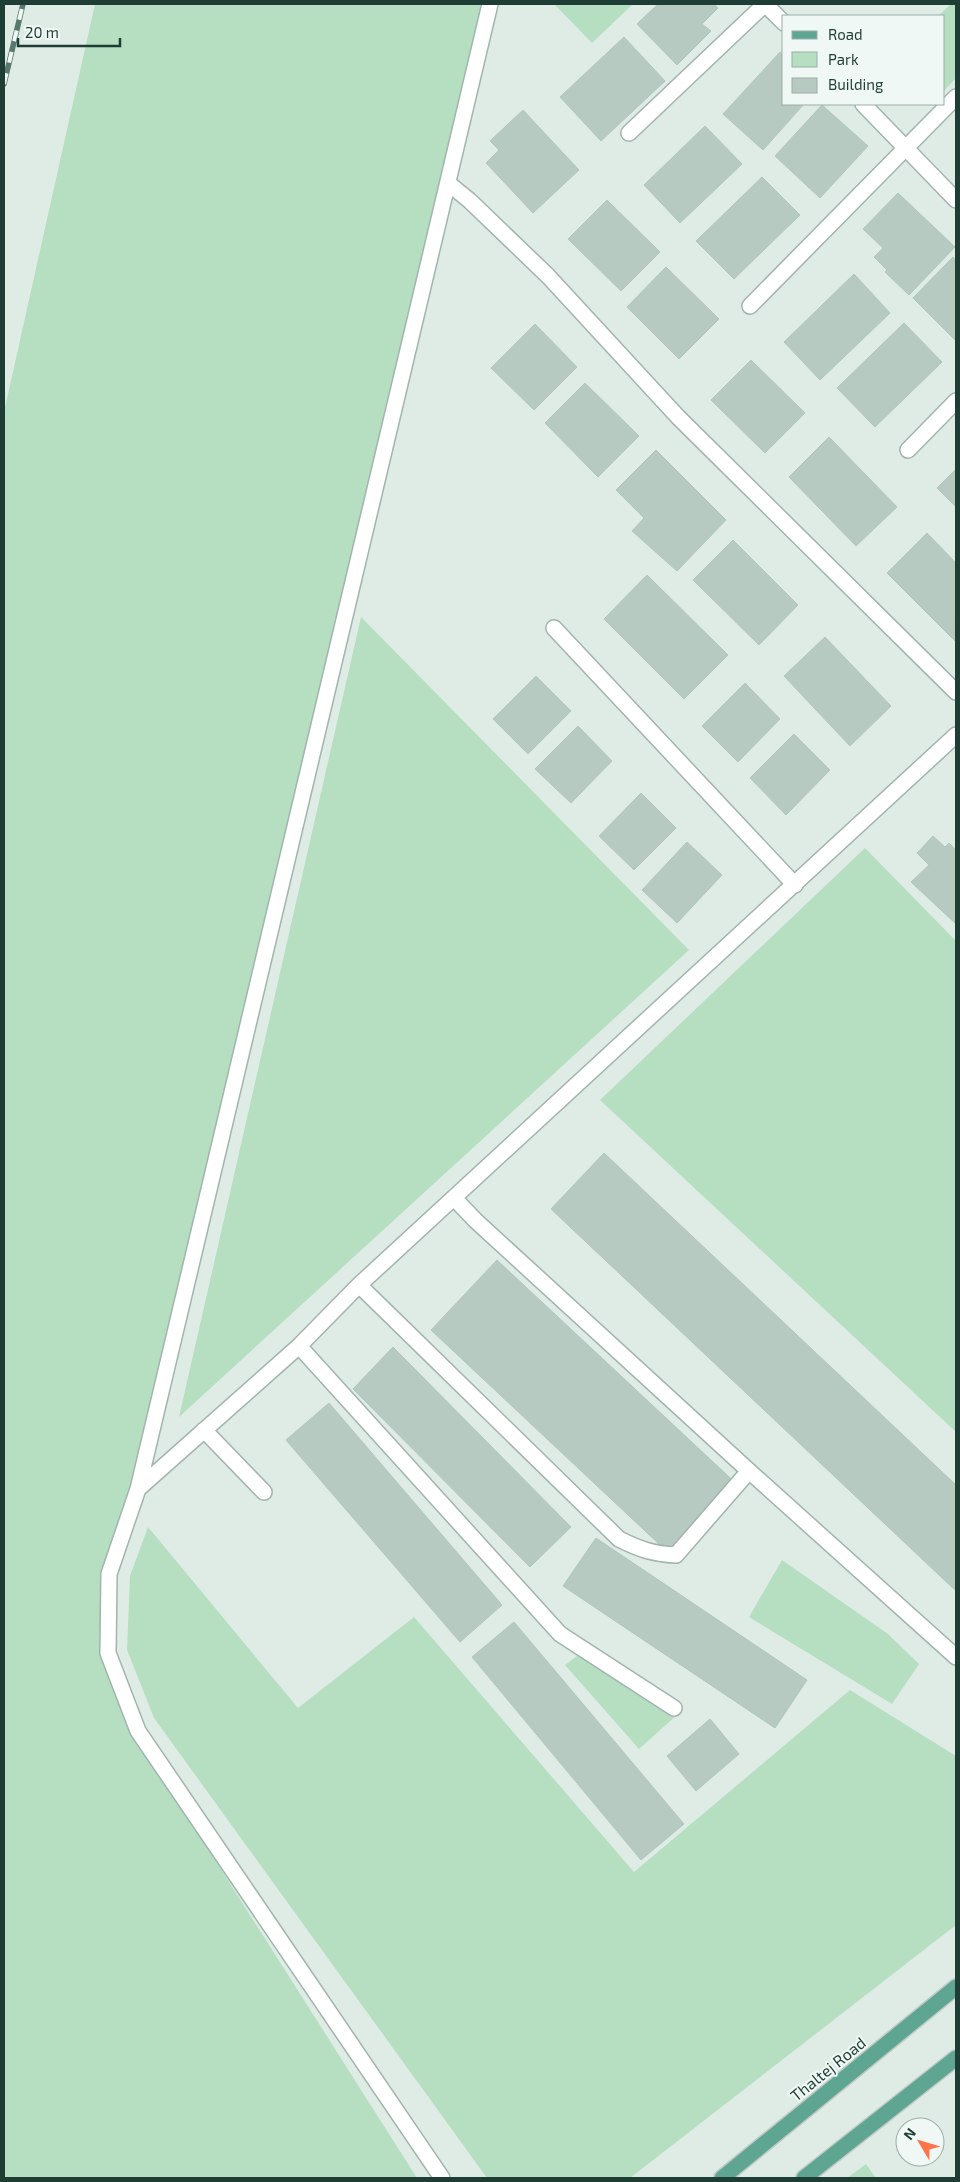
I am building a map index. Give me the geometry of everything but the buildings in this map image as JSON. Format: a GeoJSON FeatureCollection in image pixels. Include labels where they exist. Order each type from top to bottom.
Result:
{"type":"FeatureCollection","features":[{"type":"Feature","properties":{"kind":"main road","name":"Thaltej Road"},"geometry":{"type":"LineString","coordinates":[[722,2178],[956,1987]]}},
{"type":"Feature","properties":{"kind":"main road"},"geometry":{"type":"LineString","coordinates":[[804,2178],[956,2058]]}},
{"type":"Feature","properties":{"kind":"street"},"geometry":{"type":"LineString","coordinates":[[442,2178],[138,1731],[108,1653],[109,1574],[138,1488],[490,4]]}},
{"type":"Feature","properties":{"kind":"street"},"geometry":{"type":"LineString","coordinates":[[629,133],[765,4],[782,21]]}},
{"type":"Feature","properties":{"kind":"street"},"geometry":{"type":"LineString","coordinates":[[750,306],[956,97]]}},
{"type":"Feature","properties":{"kind":"street"},"geometry":{"type":"LineString","coordinates":[[864,105],[956,200]]}},
{"type":"Feature","properties":{"kind":"street"},"geometry":{"type":"LineString","coordinates":[[448,183],[470,201],[548,276],[678,417],[956,692]]}},
{"type":"Feature","properties":{"kind":"street"},"geometry":{"type":"LineString","coordinates":[[908,450],[956,400]]}},
{"type":"Feature","properties":{"kind":"street"},"geometry":{"type":"LineString","coordinates":[[554,628],[795,885]]}},
{"type":"Feature","properties":{"kind":"street"},"geometry":{"type":"LineString","coordinates":[[138,1488],[299,1346],[359,1285],[956,735]]}},
{"type":"Feature","properties":{"kind":"street"},"geometry":{"type":"LineString","coordinates":[[454,1198],[483,1227],[749,1471],[956,1657]]}},
{"type":"Feature","properties":{"kind":"street"},"geometry":{"type":"LineString","coordinates":[[359,1285],[619,1539],[655,1554],[676,1555],[749,1471]]}},
{"type":"Feature","properties":{"kind":"street"},"geometry":{"type":"LineString","coordinates":[[299,1346],[560,1634],[674,1708]]}},
{"type":"Feature","properties":{"kind":"street"},"geometry":{"type":"LineString","coordinates":[[204,1430],[264,1492]]}},
{"type":"Feature","properties":{"kind":"green space"},"geometry":{"type":"Polygon","coordinates":[[[95,4],[482,4],[134,1485],[106,1572],[104,1653],[135,1734],[417,2178],[4,2178],[4,412],[95,4]]]}},
{"type":"Feature","properties":{"kind":"green space"},"geometry":{"type":"Polygon","coordinates":[[[554,4],[633,4],[592,43],[554,4]]]}},
{"type":"Feature","properties":{"kind":"green space"},"geometry":{"type":"Polygon","coordinates":[[[951,4],[956,4],[956,78],[945,90],[945,15],[939,15],[951,4]]]}},
{"type":"Feature","properties":{"kind":"green space"},"geometry":{"type":"Polygon","coordinates":[[[361,617],[689,950],[179,1417],[361,617]]]}},
{"type":"Feature","properties":{"kind":"green space"},"geometry":{"type":"Polygon","coordinates":[[[865,848],[956,941],[956,1432],[600,1100],[865,848]]]}},
{"type":"Feature","properties":{"kind":"green space"},"geometry":{"type":"Polygon","coordinates":[[[148,1527],[298,1708],[414,1617],[634,1872],[850,1690],[956,1756],[956,1925],[630,2178],[487,2178],[154,1718],[127,1650],[130,1576],[148,1527]]]}},
{"type":"Feature","properties":{"kind":"green space"},"geometry":{"type":"Polygon","coordinates":[[[782,1560],[888,1634],[919,1664],[892,1704],[749,1617],[782,1560]]]}},
{"type":"Feature","properties":{"kind":"green space"},"geometry":{"type":"Polygon","coordinates":[[[581,1653],[677,1715],[639,1749],[565,1665],[581,1653]]]}},
{"type":"Feature","properties":{"kind":"green space"},"geometry":{"type":"Polygon","coordinates":[[[866,2164],[876,2178],[847,2178],[866,2164]]]}},
{"type":"Feature","properties":{"kind":"railway"},"geometry":{"type":"LineString","coordinates":[[4,84],[23,4]]}}]}
